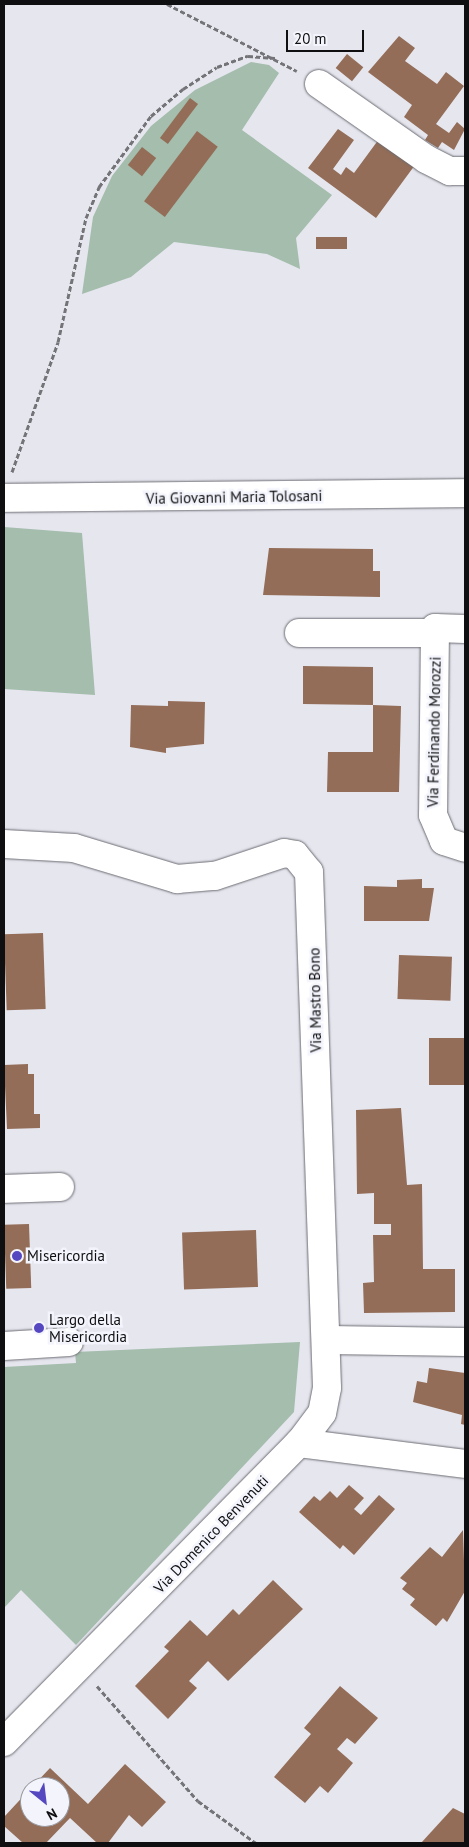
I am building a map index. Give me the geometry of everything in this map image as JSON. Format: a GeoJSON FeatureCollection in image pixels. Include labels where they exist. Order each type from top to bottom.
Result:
{"type":"FeatureCollection","features":[{"type":"Feature","properties":{"kind":"street"},"geometry":{"type":"LineString","coordinates":[[319,84],[426,159],[450,171],[465,171]]}},
{"type":"Feature","properties":{"kind":"street","name":"Via Giovanni Maria Tolosani"},"geometry":{"type":"LineString","coordinates":[[7,487],[465,493]]}},
{"type":"Feature","properties":{"kind":"street"},"geometry":{"type":"LineString","coordinates":[[299,633],[465,629]]}},
{"type":"Feature","properties":{"kind":"street","name":"Via Ferdinando Morozzi"},"geometry":{"type":"LineString","coordinates":[[435,630],[433,815],[444,841],[465,848]]}},
{"type":"Feature","properties":{"kind":"street","name":"Via Mastro Bono"},"geometry":{"type":"LineString","coordinates":[[4,844],[80,849],[149,874],[177,879],[215,876],[284,853],[295,855],[306,866],[313,899],[328,1340],[325,1407],[300,1443]]}},
{"type":"Feature","properties":{"kind":"street"},"geometry":{"type":"LineString","coordinates":[[4,1189],[60,1187]]}},
{"type":"Feature","properties":{"kind":"street"},"geometry":{"type":"LineString","coordinates":[[328,1340],[465,1342]]}},
{"type":"Feature","properties":{"kind":"street"},"geometry":{"type":"LineString","coordinates":[[4,1346],[69,1342]]}},
{"type":"Feature","properties":{"kind":"street"},"geometry":{"type":"LineString","coordinates":[[300,1443],[465,1464]]}},
{"type":"Feature","properties":{"kind":"street","name":"Via Domenico Benvenuti"},"geometry":{"type":"LineString","coordinates":[[4,1742],[300,1443]]}},
{"type":"Feature","properties":{"kind":"path"},"geometry":{"type":"LineString","coordinates":[[167,4],[275,58],[319,84]]}},
{"type":"Feature","properties":{"kind":"path"},"geometry":{"type":"LineString","coordinates":[[7,487],[58,342],[86,218],[99,187],[151,116],[183,89],[217,67],[248,56],[275,58]]}},
{"type":"Feature","properties":{"kind":"path"},"geometry":{"type":"LineString","coordinates":[[80,1667],[198,1801],[256,1843]]}},
{"type":"Feature","properties":{"kind":"green space"},"geometry":{"type":"Polygon","coordinates":[[[251,62],[269,65],[279,73],[242,130],[332,195],[296,238],[300,269],[267,254],[174,242],[131,277],[82,294],[93,217],[112,176],[151,126],[195,90],[251,62]]]}},
{"type":"Feature","properties":{"kind":"green space"},"geometry":{"type":"Polygon","coordinates":[[[4,527],[82,533],[95,695],[4,689],[4,527]]]}},
{"type":"Feature","properties":{"kind":"green space"},"geometry":{"type":"Polygon","coordinates":[[[300,1342],[294,1412],[76,1645],[21,1590],[4,1608],[4,1367],[76,1363],[75,1352],[300,1342]]]}},
{"type":"Feature","properties":{"kind":"building"},"geometry":{"type":"Polygon","coordinates":[[[399,36],[415,48],[405,61],[437,84],[446,72],[464,86],[436,124],[449,133],[457,122],[465,129],[454,150],[442,142],[438,148],[425,140],[428,135],[404,117],[412,105],[368,72],[399,36]]]}},
{"type":"Feature","properties":{"kind":"building"},"geometry":{"type":"Polygon","coordinates":[[[347,54],[363,67],[352,81],[336,68],[347,54]]]}},
{"type":"Feature","properties":{"kind":"building"},"geometry":{"type":"Polygon","coordinates":[[[190,98],[198,104],[168,144],[160,138],[190,98]]]}},
{"type":"Feature","properties":{"kind":"building"},"geometry":{"type":"Polygon","coordinates":[[[338,129],[354,140],[333,169],[341,175],[346,167],[354,173],[379,139],[415,165],[376,218],[308,168],[338,129]]]}},
{"type":"Feature","properties":{"kind":"building"},"geometry":{"type":"Polygon","coordinates":[[[197,131],[218,147],[165,217],[144,201],[197,131]]]}},
{"type":"Feature","properties":{"kind":"building"},"geometry":{"type":"Polygon","coordinates":[[[142,147],[156,158],[142,176],[128,165],[142,147]]]}},
{"type":"Feature","properties":{"kind":"building"},"geometry":{"type":"Polygon","coordinates":[[[316,237],[347,237],[347,249],[316,249],[316,237]]]}},
{"type":"Feature","properties":{"kind":"building"},"geometry":{"type":"Polygon","coordinates":[[[269,548],[373,549],[373,571],[380,571],[380,597],[263,595],[269,548]]]}},
{"type":"Feature","properties":{"kind":"building"},"geometry":{"type":"Polygon","coordinates":[[[303,666],[373,667],[373,705],[303,704],[303,666]]]}},
{"type":"Feature","properties":{"kind":"building"},"geometry":{"type":"Polygon","coordinates":[[[168,701],[205,702],[204,744],[166,748],[166,753],[130,747],[131,705],[168,706],[168,701]]]}},
{"type":"Feature","properties":{"kind":"building"},"geometry":{"type":"Polygon","coordinates":[[[373,705],[401,706],[399,792],[327,792],[328,752],[373,752],[373,705]]]}},
{"type":"Feature","properties":{"kind":"building"},"geometry":{"type":"Polygon","coordinates":[[[422,879],[422,888],[434,888],[429,921],[364,921],[364,886],[397,887],[397,880],[422,879]]]}},
{"type":"Feature","properties":{"kind":"building"},"geometry":{"type":"Polygon","coordinates":[[[43,933],[46,1009],[7,1010],[4,934],[43,933]]]}},
{"type":"Feature","properties":{"kind":"building"},"geometry":{"type":"Polygon","coordinates":[[[399,955],[452,957],[450,1001],[397,999],[399,955]]]}},
{"type":"Feature","properties":{"kind":"building"},"geometry":{"type":"Polygon","coordinates":[[[429,1038],[465,1038],[465,1085],[429,1085],[429,1038]]]}},
{"type":"Feature","properties":{"kind":"building"},"geometry":{"type":"Polygon","coordinates":[[[28,1064],[28,1074],[34,1074],[34,1114],[40,1114],[40,1128],[7,1129],[4,1065],[28,1064]]]}},
{"type":"Feature","properties":{"kind":"building"},"geometry":{"type":"Polygon","coordinates":[[[401,1108],[407,1185],[422,1184],[423,1269],[455,1269],[455,1312],[364,1313],[363,1283],[374,1282],[373,1235],[391,1235],[391,1224],[374,1224],[374,1193],[357,1194],[356,1110],[401,1108]]]}},
{"type":"Feature","properties":{"kind":"building","name":"Misericordia"},"geometry":{"type":"Polygon","coordinates":[[[29,1224],[31,1288],[6,1289],[4,1225],[29,1224]]]}},
{"type":"Feature","properties":{"kind":"building"},"geometry":{"type":"Polygon","coordinates":[[[256,1230],[258,1287],[184,1290],[182,1233],[256,1230]]]}},
{"type":"Feature","properties":{"kind":"building"},"geometry":{"type":"Polygon","coordinates":[[[429,1368],[465,1373],[465,1425],[461,1424],[462,1415],[413,1402],[417,1381],[427,1383],[429,1368]]]}},
{"type":"Feature","properties":{"kind":"building"},"geometry":{"type":"Polygon","coordinates":[[[349,1485],[364,1498],[354,1509],[361,1515],[379,1495],[395,1509],[354,1555],[343,1545],[340,1549],[299,1512],[314,1496],[320,1501],[330,1491],[337,1498],[349,1485]]]}},
{"type":"Feature","properties":{"kind":"building"},"geometry":{"type":"Polygon","coordinates":[[[463,1530],[465,1591],[447,1622],[443,1618],[436,1626],[410,1605],[415,1599],[402,1589],[407,1583],[400,1578],[430,1547],[442,1557],[463,1530]]]}},
{"type":"Feature","properties":{"kind":"building"},"geometry":{"type":"Polygon","coordinates":[[[273,1580],[303,1609],[228,1681],[208,1661],[189,1681],[197,1688],[168,1719],[135,1686],[169,1651],[164,1647],[190,1620],[207,1636],[233,1609],[239,1615],[273,1580]]]}},
{"type":"Feature","properties":{"kind":"building"},"geometry":{"type":"Polygon","coordinates":[[[340,1686],[378,1718],[355,1744],[347,1738],[337,1749],[353,1763],[328,1793],[320,1786],[305,1803],[274,1777],[311,1734],[304,1728],[340,1686]]]}},
{"type":"Feature","properties":{"kind":"building"},"geometry":{"type":"Polygon","coordinates":[[[125,1764],[166,1802],[142,1827],[129,1815],[108,1843],[97,1843],[70,1818],[70,1787],[88,1804],[125,1764]]]}},
{"type":"Feature","properties":{"kind":"building"},"geometry":{"type":"Polygon","coordinates":[[[50,1768],[60,1777],[41,1777],[50,1768]]]}},
{"type":"Feature","properties":{"kind":"building"},"geometry":{"type":"Polygon","coordinates":[[[20,1800],[20,1827],[61,1827],[46,1843],[23,1843],[4,1826],[4,1817],[20,1800]]]}},
{"type":"Feature","properties":{"kind":"building"},"geometry":{"type":"Polygon","coordinates":[[[453,1808],[465,1814],[465,1843],[421,1843],[453,1808]]]}},
{"type":"Feature","properties":{"kind":"place","name":"Misericordia"},"geometry":{"type":"Point","coordinates":[17,1256]}},
{"type":"Feature","properties":{"kind":"place","name":"Largo della Misericordia"},"geometry":{"type":"Point","coordinates":[39,1328]}}]}
